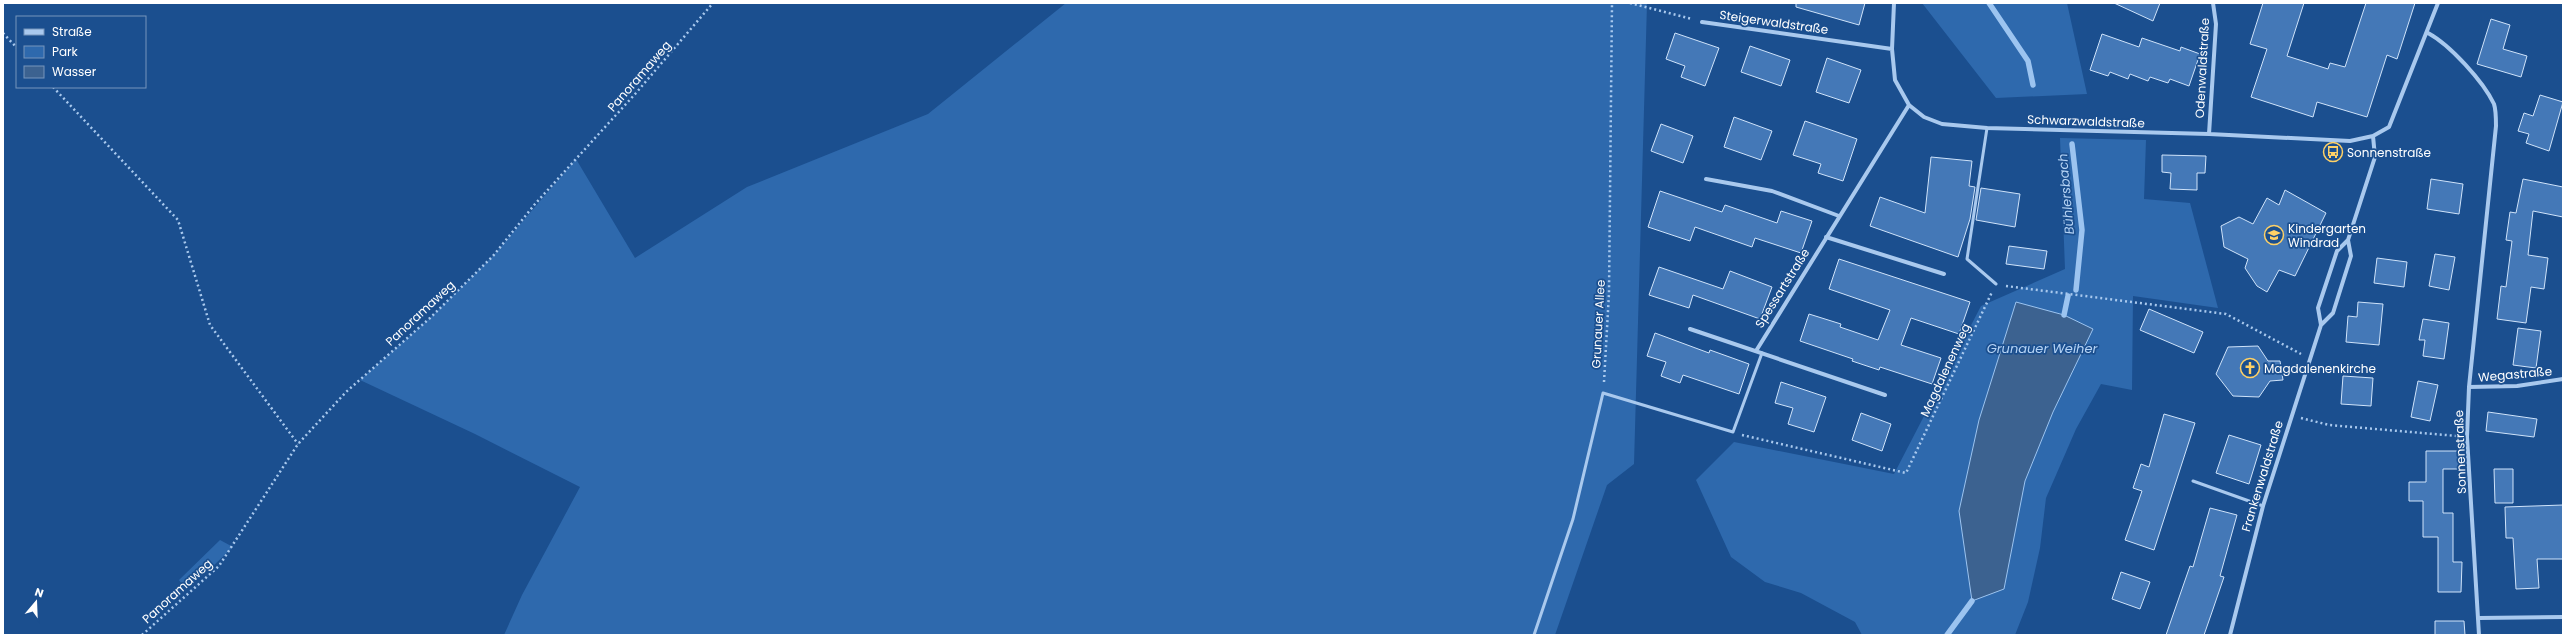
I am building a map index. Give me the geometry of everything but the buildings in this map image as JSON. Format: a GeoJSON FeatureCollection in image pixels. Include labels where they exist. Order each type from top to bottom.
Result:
{"type":"FeatureCollection","features":[{"type":"Feature","properties":{"kind":"street","name":"Schwarzwaldstraße"},"geometry":{"type":"LineString","coordinates":[[1894,3],[1892,49],[1895,80],[1908,104],[1924,117],[1942,124],[1986,128],[2209,134],[2350,141],[2374,136]]}},
{"type":"Feature","properties":{"kind":"street","name":"Odenwaldstraße"},"geometry":{"type":"LineString","coordinates":[[2209,134],[2216,24],[2213,3]]}},
{"type":"Feature","properties":{"kind":"street"},"geometry":{"type":"LineString","coordinates":[[2374,136],[2389,127],[2428,34],[2438,3]]}},
{"type":"Feature","properties":{"kind":"street","name":"Steigerwaldstraße"},"geometry":{"type":"LineString","coordinates":[[1702,22],[1892,49]]}},
{"type":"Feature","properties":{"kind":"street","name":"Sonnenstraße"},"geometry":{"type":"LineString","coordinates":[[2428,34],[2443,43],[2481,84],[2494,105],[2496,126],[2469,387],[2467,437],[2479,635]]}},
{"type":"Feature","properties":{"kind":"street","name":"Spessartstraße"},"geometry":{"type":"LineString","coordinates":[[1756,351],[1908,104]]}},
{"type":"Feature","properties":{"kind":"street","name":"Frankenwaldstraße"},"geometry":{"type":"LineString","coordinates":[[2321,325],[2318,308],[2337,252],[2348,240],[2375,157],[2374,136]]}},
{"type":"Feature","properties":{"kind":"street"},"geometry":{"type":"LineString","coordinates":[[1706,179],[1772,191],[1839,216]]}},
{"type":"Feature","properties":{"kind":"street"},"geometry":{"type":"LineString","coordinates":[[1826,236],[1944,274]]}},
{"type":"Feature","properties":{"kind":"street","name":"Frankenwaldstraße"},"geometry":{"type":"LineString","coordinates":[[2230,635],[2263,506],[2308,358],[2321,325],[2334,313],[2351,256],[2348,240]]}},
{"type":"Feature","properties":{"kind":"street"},"geometry":{"type":"LineString","coordinates":[[1690,329],[1885,395]]}},
{"type":"Feature","properties":{"kind":"street","name":"Wegastraße"},"geometry":{"type":"LineString","coordinates":[[2469,387],[2517,386],[2563,379]]}},
{"type":"Feature","properties":{"kind":"street"},"geometry":{"type":"LineString","coordinates":[[2479,618],[2563,617]]}},
{"type":"Feature","properties":{"kind":"lane"},"geometry":{"type":"LineString","coordinates":[[1986,128],[1967,259],[1996,284]]}},
{"type":"Feature","properties":{"kind":"lane"},"geometry":{"type":"LineString","coordinates":[[1534,635],[1573,519],[1603,393],[1733,432],[1762,353]]}},
{"type":"Feature","properties":{"kind":"lane"},"geometry":{"type":"LineString","coordinates":[[2193,481],[2263,506]]}},
{"type":"Feature","properties":{"kind":"path","name":"Panoramaweg"},"geometry":{"type":"LineString","coordinates":[[142,635],[219,566],[298,444],[346,392],[430,318],[493,256],[535,204],[636,93],[713,3]]}},
{"type":"Feature","properties":{"kind":"path","name":"Grunauer Allee"},"geometry":{"type":"LineString","coordinates":[[1603,393],[1609,293],[1612,3]]}},
{"type":"Feature","properties":{"kind":"path","name":"Steigerwaldstraße"},"geometry":{"type":"LineString","coordinates":[[1630,3],[1702,22]]}},
{"type":"Feature","properties":{"kind":"path"},"geometry":{"type":"LineString","coordinates":[[3,33],[16,47]]}},
{"type":"Feature","properties":{"kind":"path"},"geometry":{"type":"LineString","coordinates":[[54,88],[178,220],[210,325],[298,444]]}},
{"type":"Feature","properties":{"kind":"path"},"geometry":{"type":"LineString","coordinates":[[1996,284],[2226,314],[2308,358]]}},
{"type":"Feature","properties":{"kind":"path","name":"Magdalenenweg"},"geometry":{"type":"LineString","coordinates":[[1733,432],[1906,473],[1996,284]]}},
{"type":"Feature","properties":{"kind":"path"},"geometry":{"type":"LineString","coordinates":[[2291,416],[2329,425],[2467,437]]}},
{"type":"Feature","properties":{"kind":"green space"},"geometry":{"type":"Polygon","coordinates":[[[1066,3],[1647,3],[1634,464],[1607,485],[1555,635],[504,635],[522,595],[580,487],[475,434],[360,380],[430,318],[493,256],[576,159],[635,258],[747,187],[928,114],[1066,3]]]}},
{"type":"Feature","properties":{"kind":"green space"},"geometry":{"type":"Polygon","coordinates":[[[1922,3],[2067,3],[2087,94],[1996,98],[1922,3]]]}},
{"type":"Feature","properties":{"kind":"green space"},"geometry":{"type":"Polygon","coordinates":[[[2060,138],[2146,140],[2144,199],[2190,203],[2218,308],[2133,296],[2132,390],[2101,384],[2076,429],[2046,498],[2040,548],[2028,602],[2015,635],[1862,635],[1855,622],[1801,593],[1765,582],[1731,557],[1696,480],[1734,442],[1894,474],[1981,306],[2065,269],[2060,138]]]}},
{"type":"Feature","properties":{"kind":"green space"},"geometry":{"type":"Polygon","coordinates":[[[220,540],[233,547],[212,567],[185,589],[179,580],[220,540]]]}},
{"type":"Feature","properties":{"kind":"water","name":"Grunauer Weiher"},"geometry":{"type":"Polygon","coordinates":[[[2016,302],[2064,315],[2093,329],[2053,412],[2025,481],[2004,589],[1972,601],[1959,511],[1979,420],[2016,302]]]}},
{"type":"Feature","properties":{"kind":"waterway","name":"Bühlersbach"},"geometry":{"type":"LineString","coordinates":[[1989,3],[2028,61],[2033,85]]}},
{"type":"Feature","properties":{"kind":"waterway","name":"Bühlersbach"},"geometry":{"type":"LineString","coordinates":[[2072,144],[2082,230],[2076,290]]}},
{"type":"Feature","properties":{"kind":"waterway","name":"Bühlersbach"},"geometry":{"type":"LineString","coordinates":[[2064,315],[2068,296]]}},
{"type":"Feature","properties":{"kind":"waterway","name":"Bühlersbach"},"geometry":{"type":"LineString","coordinates":[[1947,635],[1972,601]]}},
{"type":"Feature","properties":{"kind":"place","name":"Sonnenstraße"},"geometry":{"type":"Point","coordinates":[2333,152]}},
{"type":"Feature","properties":{"kind":"place","name":"Kindergarten Windrad"},"geometry":{"type":"Point","coordinates":[2274,235]}},
{"type":"Feature","properties":{"kind":"place","name":"Magdalenenkirche"},"geometry":{"type":"Point","coordinates":[2250,368]}}]}
